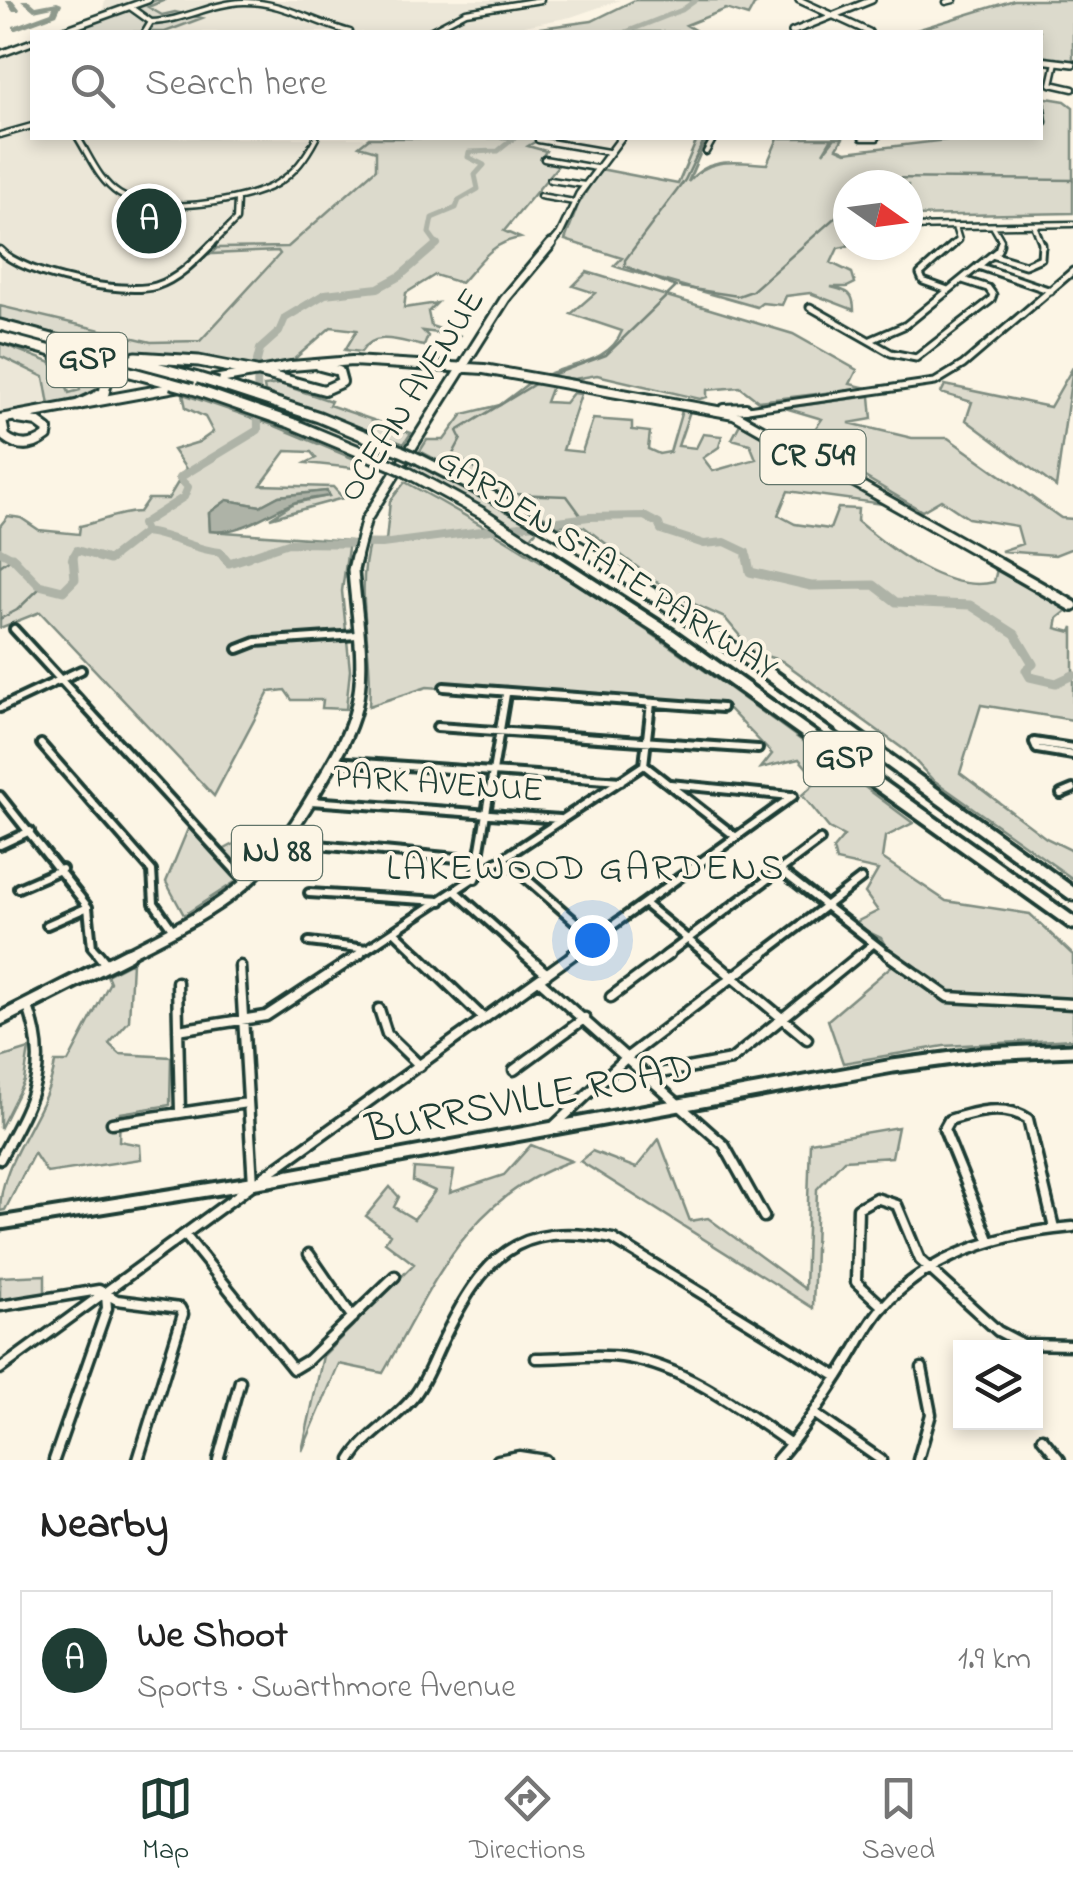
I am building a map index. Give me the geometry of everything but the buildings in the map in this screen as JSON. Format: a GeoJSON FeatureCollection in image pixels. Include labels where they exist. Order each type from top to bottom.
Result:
{"type":"FeatureCollection","features":[{"type":"Feature","properties":{"kind":"highway","name":"GARDEN STATE PARKWAY"},"geometry":{"type":"LineString","coordinates":[[0,325],[272,400],[419,459],[534,517],[635,581],[1073,894]]}},
{"type":"Feature","properties":{"kind":"highway","name":"GARDEN STATE PARKWAY"},"geometry":{"type":"LineString","coordinates":[[2,338],[171,382],[274,417],[407,472],[520,536],[721,670],[1073,923]]}},
{"type":"Feature","properties":{"kind":"highway"},"geometry":{"type":"LineString","coordinates":[[2,338],[102,379],[108,388],[78,405]]}},
{"type":"Feature","properties":{"kind":"highway"},"geometry":{"type":"LineString","coordinates":[[90,350],[258,372]]}},
{"type":"Feature","properties":{"kind":"main road"},"geometry":{"type":"LineString","coordinates":[[65,30],[148,0]]}},
{"type":"Feature","properties":{"kind":"main road"},"geometry":{"type":"LineString","coordinates":[[799,0],[864,30]]}},
{"type":"Feature","properties":{"kind":"main road"},"geometry":{"type":"LineString","coordinates":[[797,30],[872,0]]}},
{"type":"Feature","properties":{"kind":"main road"},"geometry":{"type":"LineString","coordinates":[[818,9],[818,22]]}},
{"type":"Feature","properties":{"kind":"main road"},"geometry":{"type":"LineString","coordinates":[[0,54],[30,43]]}},
{"type":"Feature","properties":{"kind":"main road"},"geometry":{"type":"LineString","coordinates":[[1043,60],[1073,64]]}},
{"type":"Feature","properties":{"kind":"main road","name":"OCEAN AVENUE"},"geometry":{"type":"LineString","coordinates":[[0,1019],[219,907],[248,884],[286,842],[333,761],[356,708],[360,672],[353,570],[358,545],[380,495],[509,294],[560,234],[574,202],[619,140]]}},
{"type":"Feature","properties":{"kind":"main road","name":"CR 549"},"geometry":{"type":"LineString","coordinates":[[1,421],[307,364],[372,361],[462,367],[717,410],[734,414],[1071,604]]}},
{"type":"Feature","properties":{"kind":"main road"},"geometry":{"type":"LineString","coordinates":[[258,372],[324,390],[344,380],[339,370],[307,364]]}},
{"type":"Feature","properties":{"kind":"main road","name":"CR 549"},"geometry":{"type":"LineString","coordinates":[[1,421],[158,391]]}},
{"type":"Feature","properties":{"kind":"main road"},"geometry":{"type":"LineString","coordinates":[[717,410],[746,408]]}},
{"type":"Feature","properties":{"kind":"main road"},"geometry":{"type":"LineString","coordinates":[[1,421],[5,437],[16,444],[34,444],[47,436],[48,430],[41,423],[18,420]]}},
{"type":"Feature","properties":{"kind":"main road","name":"BURRSVILLE ROAD"},"geometry":{"type":"LineString","coordinates":[[0,1223],[253,1185],[680,1104],[979,1054],[1073,1050]]}},
{"type":"Feature","properties":{"kind":"street"},"geometry":{"type":"LineString","coordinates":[[431,30],[448,18],[540,0]]}},
{"type":"Feature","properties":{"kind":"street"},"geometry":{"type":"LineString","coordinates":[[946,2],[954,0]]}},
{"type":"Feature","properties":{"kind":"street"},"geometry":{"type":"LineString","coordinates":[[130,7],[151,22],[181,20],[229,4],[257,2],[344,30]]}},
{"type":"Feature","properties":{"kind":"street"},"geometry":{"type":"LineString","coordinates":[[478,2],[485,9]]}},
{"type":"Feature","properties":{"kind":"street"},"geometry":{"type":"LineString","coordinates":[[146,30],[151,22]]}},
{"type":"Feature","properties":{"kind":"street"},"geometry":{"type":"LineString","coordinates":[[1056,62],[1051,84],[1073,90]]}},
{"type":"Feature","properties":{"kind":"street"},"geometry":{"type":"LineString","coordinates":[[1043,115],[1044,122]]}},
{"type":"Feature","properties":{"kind":"street"},"geometry":{"type":"LineString","coordinates":[[0,135],[30,127]]}},
{"type":"Feature","properties":{"kind":"street"},"geometry":{"type":"LineString","coordinates":[[79,140],[110,186],[130,200],[171,204],[237,200],[260,193],[303,163],[315,140]]}},
{"type":"Feature","properties":{"kind":"street"},"geometry":{"type":"LineString","coordinates":[[538,140],[608,152]]}},
{"type":"Feature","properties":{"kind":"street"},"geometry":{"type":"LineString","coordinates":[[706,152],[713,140]]}},
{"type":"Feature","properties":{"kind":"street"},"geometry":{"type":"LineString","coordinates":[[544,159],[596,168]]}},
{"type":"Feature","properties":{"kind":"street"},"geometry":{"type":"LineString","coordinates":[[550,180],[585,186]]}},
{"type":"Feature","properties":{"kind":"street"},"geometry":{"type":"LineString","coordinates":[[540,196],[574,202]]}},
{"type":"Feature","properties":{"kind":"street"},"geometry":{"type":"LineString","coordinates":[[0,250],[12,261],[110,289],[154,289],[182,275],[236,220],[237,200]]}},
{"type":"Feature","properties":{"kind":"street"},"geometry":{"type":"LineString","coordinates":[[923,227],[1073,224]]}},
{"type":"Feature","properties":{"kind":"street"},"geometry":{"type":"LineString","coordinates":[[992,255],[1025,265],[1041,258],[1044,248],[1034,225]]}},
{"type":"Feature","properties":{"kind":"street"},"geometry":{"type":"LineString","coordinates":[[950,291],[923,281],[920,274],[958,240],[954,226]]}},
{"type":"Feature","properties":{"kind":"street"},"geometry":{"type":"LineString","coordinates":[[871,340],[906,325],[992,255],[1001,244],[993,226]]}},
{"type":"Feature","properties":{"kind":"street"},"geometry":{"type":"LineString","coordinates":[[977,268],[1049,292]]}},
{"type":"Feature","properties":{"kind":"street"},"geometry":{"type":"LineString","coordinates":[[734,414],[746,408],[886,392],[935,382],[964,365],[1073,271]]}},
{"type":"Feature","properties":{"kind":"street"},"geometry":{"type":"LineString","coordinates":[[810,307],[833,316],[902,359],[924,355],[992,300],[988,288],[963,280]]}},
{"type":"Feature","properties":{"kind":"street"},"geometry":{"type":"LineString","coordinates":[[14,629],[248,884]]}},
{"type":"Feature","properties":{"kind":"street"},"geometry":{"type":"LineString","coordinates":[[238,650],[256,642],[357,634]]}},
{"type":"Feature","properties":{"kind":"street"},"geometry":{"type":"LineString","coordinates":[[0,708],[81,670]]}},
{"type":"Feature","properties":{"kind":"street"},"geometry":{"type":"LineString","coordinates":[[444,687],[722,708]]}},
{"type":"Feature","properties":{"kind":"street"},"geometry":{"type":"LineString","coordinates":[[475,880],[506,694]]}},
{"type":"Feature","properties":{"kind":"street"},"geometry":{"type":"LineString","coordinates":[[178,1030],[242,1022],[281,1008],[622,781],[644,765],[650,703]]}},
{"type":"Feature","properties":{"kind":"street"},"geometry":{"type":"LineString","coordinates":[[437,727],[758,750]]}},
{"type":"Feature","properties":{"kind":"street"},"geometry":{"type":"LineString","coordinates":[[1034,742],[1073,751],[1036,748],[1034,742]]}},
{"type":"Feature","properties":{"kind":"street"},"geometry":{"type":"LineString","coordinates":[[41,744],[152,871],[154,902],[174,931]]}},
{"type":"Feature","properties":{"kind":"street"},"geometry":{"type":"LineString","coordinates":[[333,761],[622,781]]}},
{"type":"Feature","properties":{"kind":"street"},"geometry":{"type":"LineString","coordinates":[[644,765],[736,837]]}},
{"type":"Feature","properties":{"kind":"street"},"geometry":{"type":"LineString","coordinates":[[0,1368],[792,796],[665,784]]}},
{"type":"Feature","properties":{"kind":"street"},"geometry":{"type":"LineString","coordinates":[[1062,794],[1073,789]]}},
{"type":"Feature","properties":{"kind":"street"},"geometry":{"type":"LineString","coordinates":[[0,797],[62,869],[88,907],[92,947],[107,965]]}},
{"type":"Feature","properties":{"kind":"street","name":"PARK AVENUE"},"geometry":{"type":"LineString","coordinates":[[311,801],[562,819]]}},
{"type":"Feature","properties":{"kind":"street"},"geometry":{"type":"LineString","coordinates":[[0,845],[30,831]]}},
{"type":"Feature","properties":{"kind":"street"},"geometry":{"type":"LineString","coordinates":[[611,997],[820,840]]}},
{"type":"Feature","properties":{"kind":"street"},"geometry":{"type":"LineString","coordinates":[[286,842],[479,860]]}},
{"type":"Feature","properties":{"kind":"street"},"geometry":{"type":"LineString","coordinates":[[504,859],[594,938]]}},
{"type":"Feature","properties":{"kind":"street"},"geometry":{"type":"LineString","coordinates":[[18,888],[62,869]]}},
{"type":"Feature","properties":{"kind":"street"},"geometry":{"type":"LineString","coordinates":[[780,870],[948,997],[1073,1004]]}},
{"type":"Feature","properties":{"kind":"street"},"geometry":{"type":"LineString","coordinates":[[553,1127],[629,1058],[861,879]]}},
{"type":"Feature","properties":{"kind":"street"},"geometry":{"type":"LineString","coordinates":[[456,892],[731,1154],[764,1217]]}},
{"type":"Feature","properties":{"kind":"street"},"geometry":{"type":"LineString","coordinates":[[309,894],[442,901]]}},
{"type":"Feature","properties":{"kind":"street"},"geometry":{"type":"LineString","coordinates":[[645,904],[807,1039]]}},
{"type":"Feature","properties":{"kind":"street"},"geometry":{"type":"LineString","coordinates":[[47,925],[88,907]]}},
{"type":"Feature","properties":{"kind":"street"},"geometry":{"type":"LineString","coordinates":[[394,932],[484,1020]]}},
{"type":"Feature","properties":{"kind":"street"},"geometry":{"type":"LineString","coordinates":[[309,942],[368,949]]}},
{"type":"Feature","properties":{"kind":"street"},"geometry":{"type":"LineString","coordinates":[[649,1075],[730,1060],[873,944]]}},
{"type":"Feature","properties":{"kind":"street"},"geometry":{"type":"LineString","coordinates":[[240,966],[253,1185]]}},
{"type":"Feature","properties":{"kind":"street"},"geometry":{"type":"LineString","coordinates":[[177,982],[180,1112]]}},
{"type":"Feature","properties":{"kind":"street"},"geometry":{"type":"LineString","coordinates":[[0,1159],[27,1107],[43,1058],[43,1044],[27,1004]]}},
{"type":"Feature","properties":{"kind":"street"},"geometry":{"type":"LineString","coordinates":[[379,1008],[380,1025],[389,1038],[420,1066]]}},
{"type":"Feature","properties":{"kind":"street"},"geometry":{"type":"LineString","coordinates":[[514,1070],[585,1018]]}},
{"type":"Feature","properties":{"kind":"street"},"geometry":{"type":"LineString","coordinates":[[112,1123],[248,1103]]}},
{"type":"Feature","properties":{"kind":"street"},"geometry":{"type":"LineString","coordinates":[[990,1242],[948,1146],[946,1124],[962,1116],[1008,1110],[1028,1118],[1054,1228]]}},
{"type":"Feature","properties":{"kind":"street"},"geometry":{"type":"LineString","coordinates":[[883,1307],[856,1282],[855,1218],[862,1201],[880,1198],[897,1205],[913,1248],[929,1270],[1013,1341],[1035,1346],[1073,1345]]}},
{"type":"Feature","properties":{"kind":"street"},"geometry":{"type":"LineString","coordinates":[[777,1460],[814,1414],[883,1307],[929,1270],[990,1242],[1021,1233],[1073,1227]]}},
{"type":"Feature","properties":{"kind":"street"},"geometry":{"type":"LineString","coordinates":[[351,1460],[362,1442],[407,1406],[417,1393],[482,1270],[513,1244],[550,1231],[579,1229],[613,1239],[838,1377]]}},
{"type":"Feature","properties":{"kind":"street"},"geometry":{"type":"LineString","coordinates":[[185,1236],[290,1368],[298,1368],[395,1276]]}},
{"type":"Feature","properties":{"kind":"street"},"geometry":{"type":"LineString","coordinates":[[308,1254],[353,1318]]}},
{"type":"Feature","properties":{"kind":"street"},"geometry":{"type":"LineString","coordinates":[[0,1306],[99,1290],[117,1300],[180,1308],[183,1314],[138,1460]]}},
{"type":"Feature","properties":{"kind":"street"},"geometry":{"type":"LineString","coordinates":[[54,1460],[107,1308],[106,1294]]}},
{"type":"Feature","properties":{"kind":"street"},"geometry":{"type":"LineString","coordinates":[[536,1358],[616,1357],[642,1361],[711,1393],[791,1444]]}},
{"type":"Feature","properties":{"kind":"street"},"geometry":{"type":"LineString","coordinates":[[918,1460],[932,1422],[932,1403],[922,1368]]}},
{"type":"Feature","properties":{"kind":"street"},"geometry":{"type":"LineString","coordinates":[[218,1460],[240,1381]]}},
{"type":"Feature","properties":{"kind":"street"},"geometry":{"type":"LineString","coordinates":[[814,1414],[882,1460]]}},
{"type":"Feature","properties":{"kind":"street"},"geometry":{"type":"LineString","coordinates":[[1042,1438],[1060,1460]]}},
{"type":"Feature","properties":{"kind":"street"},"geometry":{"type":"LineString","coordinates":[[498,1460],[518,1456],[544,1460]]}},
{"type":"Feature","properties":{"kind":"shaded area"},"geometry":{"type":"Polygon","coordinates":[[[105,0],[620,0],[571,17],[503,30],[66,30],[101,18],[105,0]]]}},
{"type":"Feature","properties":{"kind":"shaded area"},"geometry":{"type":"Polygon","coordinates":[[[156,0],[165,0],[148,7],[162,15],[175,12],[202,18],[170,30],[74,30],[156,0]]]}},
{"type":"Feature","properties":{"kind":"shaded area"},"geometry":{"type":"Polygon","coordinates":[[[635,0],[763,0],[754,5],[748,16],[726,9],[686,25],[695,30],[526,30],[592,21],[635,0]]]}},
{"type":"Feature","properties":{"kind":"shaded area"},"geometry":{"type":"Polygon","coordinates":[[[1014,0],[1073,0],[1073,64],[1043,60],[1043,30],[916,30],[1014,0]]]}},
{"type":"Feature","properties":{"kind":"shaded area"},"geometry":{"type":"Polygon","coordinates":[[[30,43],[30,140],[366,140],[360,145],[376,151],[376,169],[284,251],[200,341],[151,342],[0,306],[0,54],[30,43]]]}},
{"type":"Feature","properties":{"kind":"shaded area"},"geometry":{"type":"Polygon","coordinates":[[[1043,97],[1065,101],[1073,107],[1073,213],[923,216],[923,170],[833,170],[831,263],[852,273],[855,283],[831,287],[849,293],[854,310],[810,293],[786,296],[782,305],[762,303],[757,307],[614,266],[622,258],[565,240],[578,205],[600,169],[678,184],[700,140],[706,140],[688,182],[714,164],[767,164],[777,140],[831,140],[823,153],[833,140],[842,140],[837,148],[846,152],[965,140],[1043,140],[1043,97]]]}},
{"type":"Feature","properties":{"kind":"shaded area"},"geometry":{"type":"Polygon","coordinates":[[[366,140],[538,140],[528,146],[546,151],[541,159],[561,162],[504,231],[520,238],[494,248],[461,283],[435,275],[406,293],[404,308],[437,303],[428,312],[431,326],[461,336],[423,331],[428,336],[424,346],[381,339],[361,352],[345,350],[357,330],[331,327],[292,361],[254,368],[163,353],[116,350],[0,319],[0,306],[151,342],[200,341],[280,254],[210,254],[217,248],[288,247],[376,169],[376,151],[359,146],[366,140]]]}},
{"type":"Feature","properties":{"kind":"shaded area"},"geometry":{"type":"Polygon","coordinates":[[[587,272],[793,334],[857,370],[850,384],[867,388],[758,401],[740,387],[707,390],[707,397],[700,399],[597,375],[574,379],[546,375],[600,355],[622,331],[571,314],[595,293],[573,286],[587,272]]]}},
{"type":"Feature","properties":{"kind":"shaded area"},"geometry":{"type":"Polygon","coordinates":[[[0,343],[49,362],[63,374],[69,393],[80,390],[77,372],[89,376],[98,389],[84,397],[49,405],[44,377],[0,356],[0,343]]]}},
{"type":"Feature","properties":{"kind":"shaded area"},"geometry":{"type":"Polygon","coordinates":[[[0,356],[46,377],[58,409],[0,419],[0,356]]]}},
{"type":"Feature","properties":{"kind":"shaded area"},"geometry":{"type":"Polygon","coordinates":[[[1073,367],[1056,487],[966,420],[972,402],[941,393],[945,385],[1050,407],[1073,367]]]}},
{"type":"Feature","properties":{"kind":"shaded area"},"geometry":{"type":"Polygon","coordinates":[[[530,382],[552,386],[546,402],[565,403],[573,393],[581,394],[563,450],[582,452],[593,419],[632,422],[632,430],[650,432],[648,449],[659,454],[670,452],[683,407],[691,408],[678,446],[696,448],[703,434],[722,436],[719,447],[703,458],[713,471],[756,459],[750,444],[732,439],[740,424],[883,504],[788,491],[778,515],[795,524],[830,529],[838,508],[858,509],[857,521],[886,544],[939,575],[976,584],[994,582],[997,569],[1068,610],[1058,618],[1056,628],[1071,632],[1073,627],[1073,720],[981,705],[960,773],[1046,838],[1073,851],[1073,879],[932,779],[906,751],[782,661],[753,652],[725,618],[674,595],[584,527],[560,525],[420,451],[427,440],[444,440],[463,414],[500,405],[530,382]]]}},
{"type":"Feature","properties":{"kind":"shaded area"},"geometry":{"type":"Polygon","coordinates":[[[280,384],[411,433],[404,444],[265,392],[264,386],[280,384]]]}},
{"type":"Feature","properties":{"kind":"shaded area"},"geometry":{"type":"Polygon","coordinates":[[[183,394],[357,460],[353,468],[306,463],[316,458],[311,452],[286,451],[261,485],[333,487],[343,498],[270,518],[294,503],[328,496],[327,491],[279,496],[260,506],[227,500],[209,513],[210,531],[349,541],[342,591],[350,670],[346,709],[322,708],[323,700],[292,700],[285,690],[269,692],[214,796],[40,612],[0,628],[0,526],[8,516],[21,518],[39,530],[79,534],[80,526],[139,512],[148,499],[168,499],[186,469],[173,450],[199,442],[213,432],[205,417],[186,408],[183,394]]]}},
{"type":"Feature","properties":{"kind":"shaded area"},"geometry":{"type":"Polygon","coordinates":[[[870,396],[872,419],[849,423],[912,438],[948,438],[1061,518],[1073,519],[1073,548],[1055,555],[1001,551],[1022,544],[1017,526],[968,518],[941,500],[922,511],[806,442],[822,419],[785,408],[870,396]]]}},
{"type":"Feature","properties":{"kind":"shaded area"},"geometry":{"type":"Polygon","coordinates":[[[413,463],[538,528],[531,537],[409,468],[413,463]]]}},
{"type":"Feature","properties":{"kind":"shaded area"},"geometry":{"type":"Polygon","coordinates":[[[405,482],[602,600],[913,823],[885,837],[882,858],[946,901],[1030,914],[1073,955],[1073,1039],[944,1046],[843,1063],[828,1020],[895,963],[881,938],[852,924],[878,911],[865,893],[878,870],[836,861],[833,849],[844,836],[829,828],[802,795],[818,781],[799,759],[761,768],[772,754],[729,709],[427,687],[369,706],[366,561],[370,541],[386,541],[390,501],[405,482]]]}},
{"type":"Feature","properties":{"kind":"shaded area"},"geometry":{"type":"Polygon","coordinates":[[[326,491],[329,496],[296,502],[233,530],[210,531],[209,513],[227,500],[260,506],[279,496],[326,491]]]}},
{"type":"Feature","properties":{"kind":"shaded area"},"geometry":{"type":"Polygon","coordinates":[[[192,819],[221,851],[251,835],[267,851],[235,882],[184,915],[166,882],[192,819]]]}},
{"type":"Feature","properties":{"kind":"shaded area"},"geometry":{"type":"Polygon","coordinates":[[[132,962],[129,1021],[109,1044],[120,1054],[171,1057],[170,1105],[120,1113],[119,1141],[140,1145],[141,1159],[47,1173],[34,1153],[5,1210],[0,1211],[8,1172],[43,1100],[55,1062],[68,1062],[110,982],[107,975],[132,962]]]}},
{"type":"Feature","properties":{"kind":"shaded area"},"geometry":{"type":"Polygon","coordinates":[[[29,1049],[24,1081],[0,1129],[0,1058],[29,1049]]]}},
{"type":"Feature","properties":{"kind":"shaded area"},"geometry":{"type":"Polygon","coordinates":[[[898,1127],[892,1157],[844,1160],[817,1189],[813,1308],[580,1161],[592,1151],[636,1168],[659,1139],[690,1221],[708,1218],[805,1289],[810,1142],[898,1127]]]}},
{"type":"Feature","properties":{"kind":"shaded area"},"geometry":{"type":"Polygon","coordinates":[[[531,1145],[571,1161],[504,1197],[479,1221],[437,1277],[383,1373],[339,1364],[302,1451],[323,1356],[414,1264],[385,1242],[390,1234],[366,1216],[390,1187],[399,1197],[394,1207],[414,1219],[435,1191],[413,1181],[414,1168],[454,1171],[450,1193],[504,1175],[531,1145]]]}},
{"type":"Feature","properties":{"kind":"shaded area"},"geometry":{"type":"Polygon","coordinates":[[[45,1275],[45,1299],[0,1302],[0,1277],[45,1275]]]}},
{"type":"Feature","properties":{"kind":"waterway"},"geometry":{"type":"LineString","coordinates":[[631,30],[682,10],[696,0]]}},
{"type":"Feature","properties":{"kind":"waterway"},"geometry":{"type":"LineString","coordinates":[[437,244],[429,233],[432,218],[456,208],[459,200],[478,189],[475,175],[484,165],[468,157],[469,152],[498,151],[512,140]]}},
{"type":"Feature","properties":{"kind":"waterway"},"geometry":{"type":"LineString","coordinates":[[549,376],[606,355],[676,287],[625,266],[625,260],[685,180],[704,140]]}},
{"type":"Feature","properties":{"kind":"waterway"},"geometry":{"type":"LineString","coordinates":[[923,178],[1073,180]]}},
{"type":"Feature","properties":{"kind":"waterway"},"geometry":{"type":"LineString","coordinates":[[679,287],[738,296],[752,291],[833,219]]}},
{"type":"Feature","properties":{"kind":"waterway"},"geometry":{"type":"LineString","coordinates":[[145,532],[142,524],[184,497],[188,487],[179,478],[258,430],[257,361],[260,349],[279,332],[285,318],[325,294],[378,288],[400,276],[437,244]]}},
{"type":"Feature","properties":{"kind":"waterway"},"geometry":{"type":"LineString","coordinates":[[434,247],[437,244]]}},
{"type":"Feature","properties":{"kind":"waterway"},"geometry":{"type":"LineString","coordinates":[[538,382],[457,431],[461,439],[453,454],[513,494],[567,496],[583,518]]}},
{"type":"Feature","properties":{"kind":"waterway"},"geometry":{"type":"LineString","coordinates":[[241,559],[288,543],[382,544],[589,517],[644,516],[659,524],[661,530],[704,544],[725,542],[746,552],[747,559]]}},
{"type":"Feature","properties":{"kind":"waterway"},"geometry":{"type":"LineString","coordinates":[[110,559],[145,532]]}},
{"type":"Feature","properties":{"kind":"waterway"},"geometry":{"type":"LineString","coordinates":[[145,532],[220,552],[226,559]]}},
{"type":"Feature","properties":{"kind":"waterway"},"geometry":{"type":"LineString","coordinates":[[73,557],[77,550],[106,559]]}},
{"type":"Feature","properties":{"kind":"waterway"},"geometry":{"type":"LineString","coordinates":[[0,551],[13,558]]}},
{"type":"Feature","properties":{"kind":"waterway"},"geometry":{"type":"LineString","coordinates":[[0,566],[14,556]]}},
{"type":"Feature","properties":{"kind":"waterway"},"geometry":{"type":"LineString","coordinates":[[13,558],[39,585],[63,591],[75,579],[73,557]]}},
{"type":"Feature","properties":{"kind":"waterway"},"geometry":{"type":"LineString","coordinates":[[98,557],[113,557]]}},
{"type":"Feature","properties":{"kind":"waterway"},"geometry":{"type":"LineString","coordinates":[[224,557],[229,563],[248,557]]}},
{"type":"Feature","properties":{"kind":"waterway"},"geometry":{"type":"LineString","coordinates":[[747,557],[750,572],[811,586],[874,585],[896,602],[970,605],[1015,634],[1033,664],[1026,670],[1030,677],[1056,683],[1073,675]]}},
{"type":"Feature","properties":{"kind":"waterway"},"geometry":{"type":"LineString","coordinates":[[0,619],[17,610],[41,587]]}},
{"type":"Feature","properties":{"kind":"taxiway"},"geometry":{"type":"LineString","coordinates":[[9,0],[16,9]]}},
{"type":"Feature","properties":{"kind":"taxiway"},"geometry":{"type":"LineString","coordinates":[[25,0],[34,9],[57,4]]}},
{"type":"Feature","properties":{"kind":"taxiway"},"geometry":{"type":"LineString","coordinates":[[16,28],[54,13],[58,4]]}},
{"type":"Feature","properties":{"kind":"place","name":"We Shoot"},"geometry":{"type":"Point","coordinates":[149,221]}},
{"type":"Feature","properties":{"kind":"district","name":"LAKEWOOD GARDENS"},"geometry":{"type":"Point","coordinates":[586,870]}}]}
